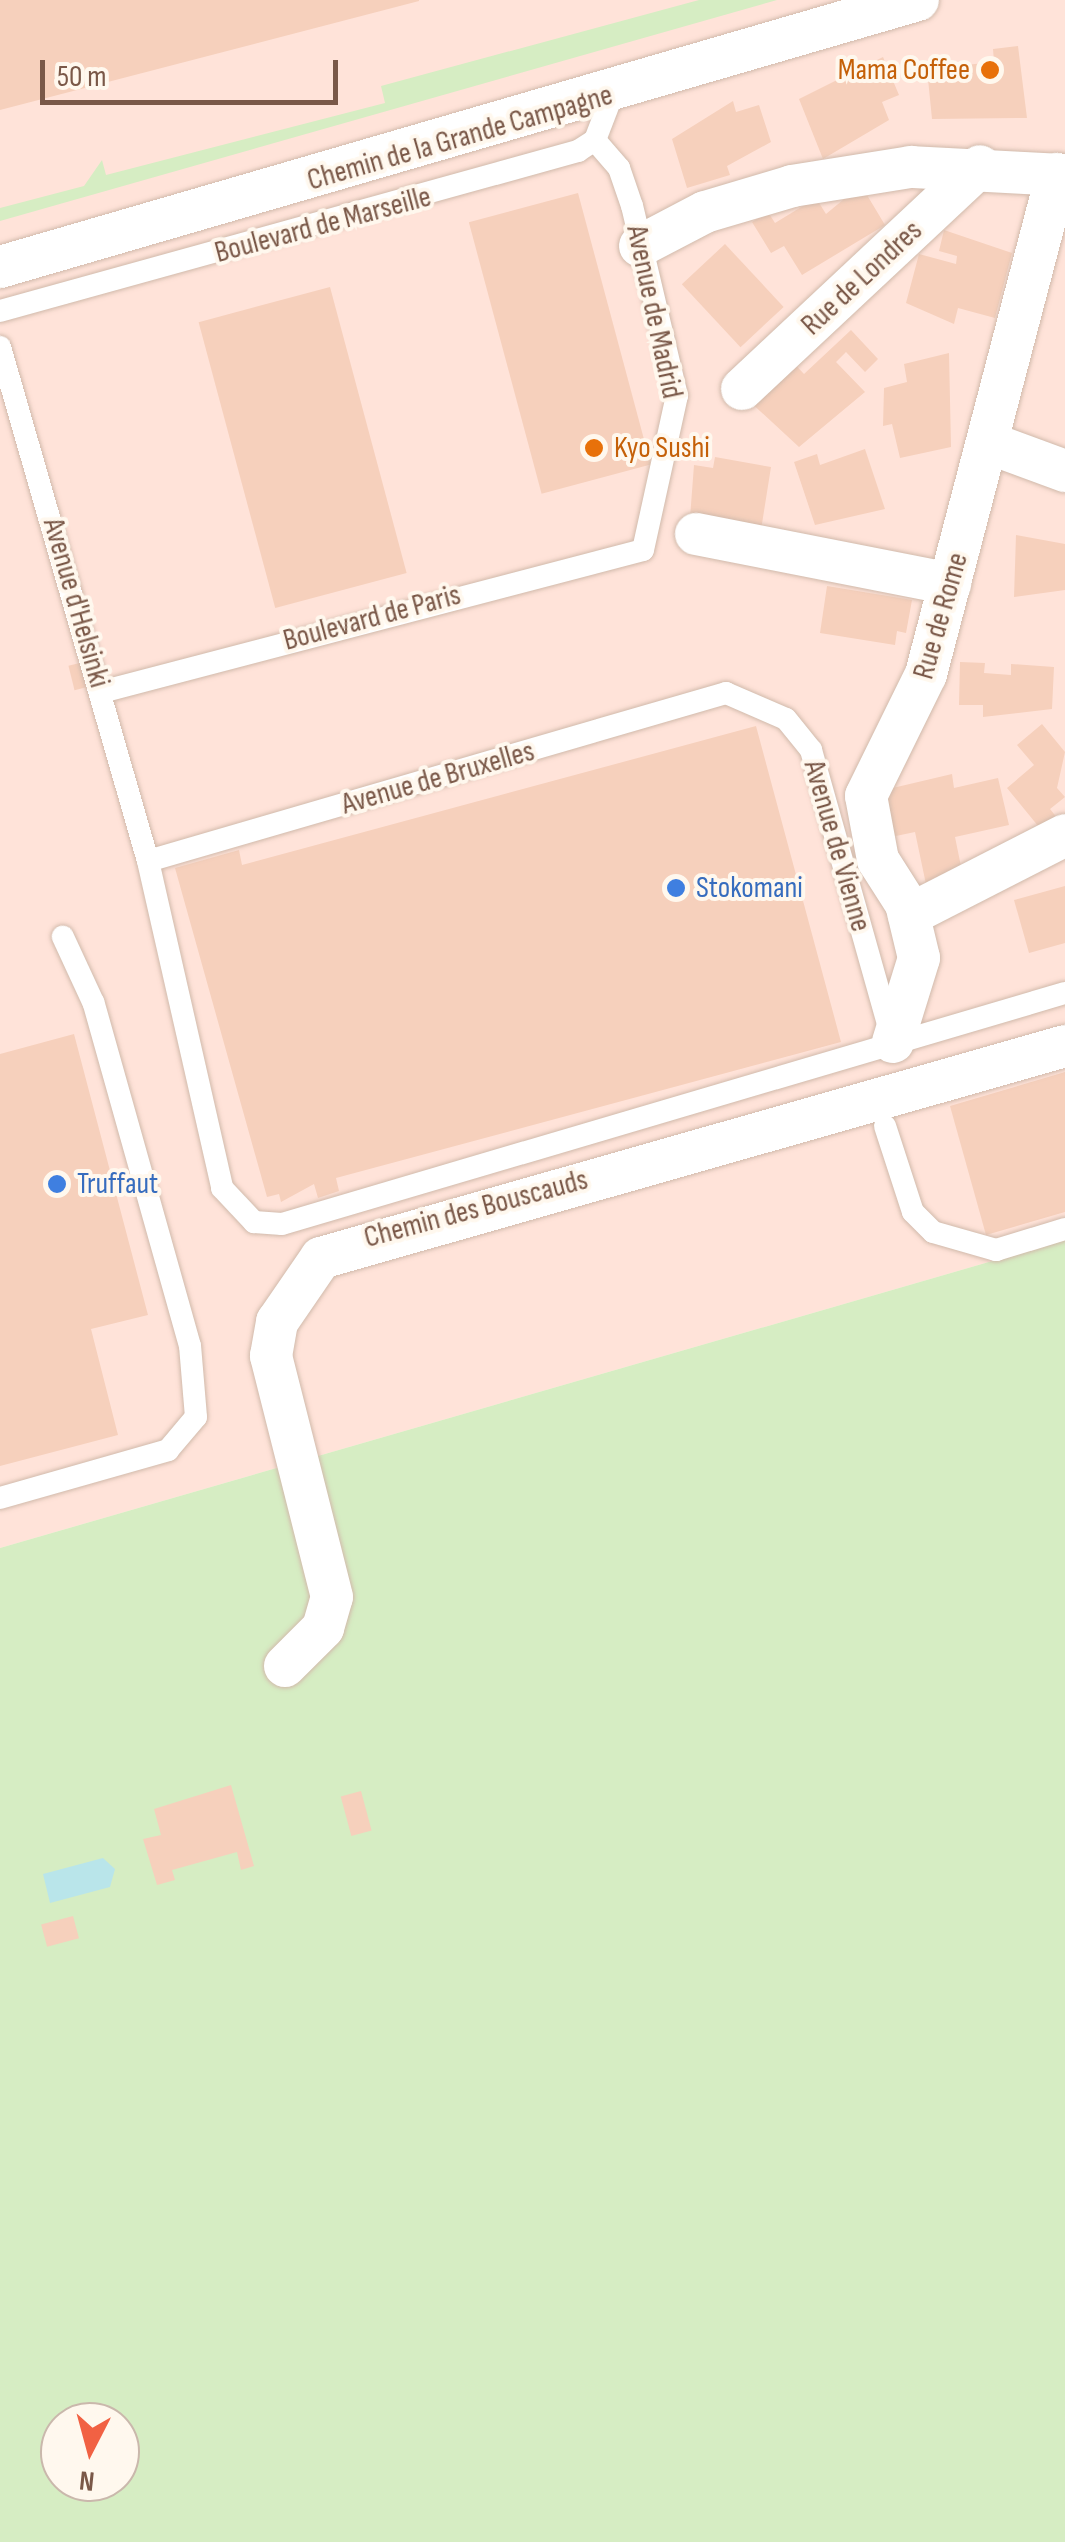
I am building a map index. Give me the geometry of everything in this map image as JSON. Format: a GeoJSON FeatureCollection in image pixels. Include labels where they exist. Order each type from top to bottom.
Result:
{"type":"FeatureCollection","features":[{"type":"Feature","properties":{"kind":"street","name":"Chemin de la Grande Campagne"},"geometry":{"type":"LineString","coordinates":[[0,248],[850,0]]}},
{"type":"Feature","properties":{"kind":"street","name":"Chemin de la Grande Campagne"},"geometry":{"type":"LineString","coordinates":[[0,267],[612,96],[918,0]]}},
{"type":"Feature","properties":{"kind":"street"},"geometry":{"type":"LineString","coordinates":[[640,246],[684,220],[792,186],[980,166],[1061,174]]}},
{"type":"Feature","properties":{"kind":"street","name":"Rue de Londres"},"geometry":{"type":"LineString","coordinates":[[742,389],[980,166]]}},
{"type":"Feature","properties":{"kind":"street","name":"Rue de Rome"},"geometry":{"type":"LineString","coordinates":[[893,1042],[919,958],[909,916],[878,860],[865,807],[921,687],[1061,174]]}},
{"type":"Feature","properties":{"kind":"street"},"geometry":{"type":"LineString","coordinates":[[989,443],[1065,472]]}},
{"type":"Feature","properties":{"kind":"street"},"geometry":{"type":"LineString","coordinates":[[696,534],[950,584]]}},
{"type":"Feature","properties":{"kind":"street"},"geometry":{"type":"LineString","coordinates":[[909,916],[1065,835]]}},
{"type":"Feature","properties":{"kind":"street","name":"Chemin des Bouscauds"},"geometry":{"type":"LineString","coordinates":[[285,1666],[323,1628],[332,1597],[271,1356],[277,1322],[321,1258],[1065,1046]]}},
{"type":"Feature","properties":{"kind":"lane"},"geometry":{"type":"LineString","coordinates":[[595,140],[612,96]]}},
{"type":"Feature","properties":{"kind":"lane","name":"Avenue de Madrid"},"geometry":{"type":"LineString","coordinates":[[595,140],[619,168],[677,396],[643,550]]}},
{"type":"Feature","properties":{"kind":"lane","name":"Boulevard de Marseille"},"geometry":{"type":"LineString","coordinates":[[0,312],[421,200],[595,140]]}},
{"type":"Feature","properties":{"kind":"lane","name":"Avenue d'Helsinki"},"geometry":{"type":"LineString","coordinates":[[0,346],[148,861],[222,1188],[254,1222],[282,1224],[1065,993]]}},
{"type":"Feature","properties":{"kind":"lane","name":"Boulevard de Paris"},"geometry":{"type":"LineString","coordinates":[[101,692],[643,550]]}},
{"type":"Feature","properties":{"kind":"lane","name":"Avenue de Bruxelles"},"geometry":{"type":"LineString","coordinates":[[148,861],[726,694]]}},
{"type":"Feature","properties":{"kind":"lane","name":"Avenue de Vienne"},"geometry":{"type":"LineString","coordinates":[[726,694],[786,719],[811,750],[893,1042]]}},
{"type":"Feature","properties":{"kind":"lane"},"geometry":{"type":"LineString","coordinates":[[0,1498],[168,1450],[196,1417],[184,1327],[93,1002],[63,937]]}},
{"type":"Feature","properties":{"kind":"lane"},"geometry":{"type":"LineString","coordinates":[[884,1126],[913,1212],[933,1232],[996,1250],[1065,1229]]}},
{"type":"Feature","properties":{"kind":"shaded area"},"geometry":{"type":"Polygon","coordinates":[[[0,0],[1065,0],[1065,1240],[0,1548],[0,0]]]}},
{"type":"Feature","properties":{"kind":"green space"},"geometry":{"type":"Polygon","coordinates":[[[699,0],[777,0],[0,221],[0,208],[84,186],[102,160],[106,175],[385,103],[381,86],[699,0]]]}},
{"type":"Feature","properties":{"kind":"green space"},"geometry":{"type":"Polygon","coordinates":[[[1065,1240],[1065,2542],[0,2542],[0,1548],[1065,1240]]]}},
{"type":"Feature","properties":{"kind":"water"},"geometry":{"type":"Polygon","coordinates":[[[103,1858],[115,1869],[110,1887],[50,1903],[43,1874],[103,1858]]]}},
{"type":"Feature","properties":{"kind":"building"},"geometry":{"type":"Polygon","coordinates":[[[0,0],[419,0],[419,1],[0,110],[0,0]]]}},
{"type":"Feature","properties":{"kind":"building"},"geometry":{"type":"Polygon","coordinates":[[[1018,46],[1027,118],[932,119],[927,69],[994,62],[993,49],[1018,46]]]}},
{"type":"Feature","properties":{"kind":"building"},"geometry":{"type":"Polygon","coordinates":[[[883,57],[899,95],[882,102],[889,120],[823,159],[799,99],[883,57]]]}},
{"type":"Feature","properties":{"kind":"building"},"geometry":{"type":"Polygon","coordinates":[[[733,101],[736,112],[759,105],[771,142],[727,166],[730,175],[687,188],[672,139],[733,101]]]}},
{"type":"Feature","properties":{"kind":"building"},"geometry":{"type":"Polygon","coordinates":[[[861,185],[885,225],[802,275],[784,246],[771,253],[752,222],[768,212],[775,223],[816,198],[826,214],[861,185]]]}},
{"type":"Feature","properties":{"kind":"building"},"geometry":{"type":"Polygon","coordinates":[[[578,193],[651,464],[542,494],[469,222],[578,193]]]}},
{"type":"Feature","properties":{"kind":"building"},"geometry":{"type":"Polygon","coordinates":[[[944,230],[1012,253],[995,318],[958,308],[954,324],[906,303],[919,254],[956,264],[957,256],[939,251],[944,230]]]}},
{"type":"Feature","properties":{"kind":"building"},"geometry":{"type":"Polygon","coordinates":[[[725,244],[784,307],[741,347],[682,284],[725,244]]]}},
{"type":"Feature","properties":{"kind":"building"},"geometry":{"type":"Polygon","coordinates":[[[330,287],[407,573],[275,608],[199,322],[330,287]]]}},
{"type":"Feature","properties":{"kind":"building"},"geometry":{"type":"Polygon","coordinates":[[[851,330],[878,359],[865,372],[846,352],[836,362],[865,392],[799,447],[747,399],[789,358],[804,374],[851,330]]]}},
{"type":"Feature","properties":{"kind":"building"},"geometry":{"type":"Polygon","coordinates":[[[949,353],[951,447],[900,458],[892,424],[883,426],[884,388],[907,382],[904,364],[949,353]]]}},
{"type":"Feature","properties":{"kind":"building"},"geometry":{"type":"Polygon","coordinates":[[[865,449],[885,509],[815,525],[794,462],[817,454],[820,465],[865,449]]]}},
{"type":"Feature","properties":{"kind":"building"},"geometry":{"type":"Polygon","coordinates":[[[715,457],[771,467],[761,530],[690,518],[694,465],[713,468],[715,457]]]}},
{"type":"Feature","properties":{"kind":"building"},"geometry":{"type":"Polygon","coordinates":[[[1016,535],[1065,544],[1065,590],[1014,597],[1016,535]]]}},
{"type":"Feature","properties":{"kind":"building"},"geometry":{"type":"Polygon","coordinates":[[[827,586],[912,600],[906,633],[897,631],[895,645],[820,633],[827,586]]]}},
{"type":"Feature","properties":{"kind":"building"},"geometry":{"type":"Polygon","coordinates":[[[84,662],[90,686],[75,690],[68,666],[84,662]]]}},
{"type":"Feature","properties":{"kind":"building"},"geometry":{"type":"Polygon","coordinates":[[[960,662],[985,663],[984,673],[1011,675],[1011,664],[1054,667],[1052,709],[983,717],[983,705],[959,705],[960,662]]]}},
{"type":"Feature","properties":{"kind":"building"},"geometry":{"type":"Polygon","coordinates":[[[1042,724],[1065,752],[1057,788],[1065,797],[1050,809],[1058,819],[1043,832],[1007,788],[1034,765],[1017,745],[1042,724]]]}},
{"type":"Feature","properties":{"kind":"building"},"geometry":{"type":"Polygon","coordinates":[[[756,726],[841,1042],[336,1178],[339,1191],[318,1198],[314,1184],[281,1202],[279,1194],[267,1197],[175,868],[239,850],[242,865],[756,726]]]}},
{"type":"Feature","properties":{"kind":"building"},"geometry":{"type":"Polygon","coordinates":[[[952,774],[954,788],[998,778],[1009,825],[955,837],[964,881],[927,889],[915,832],[891,837],[880,791],[952,774]]]}},
{"type":"Feature","properties":{"kind":"building"},"geometry":{"type":"Polygon","coordinates":[[[1065,886],[1065,943],[1029,953],[1014,900],[1065,886]]]}},
{"type":"Feature","properties":{"kind":"building","name":"Truffaut"},"geometry":{"type":"Polygon","coordinates":[[[74,1034],[148,1315],[91,1329],[118,1435],[0,1466],[0,1054],[74,1034]]]}},
{"type":"Feature","properties":{"kind":"building"},"geometry":{"type":"Polygon","coordinates":[[[1065,1072],[1065,1212],[986,1235],[950,1106],[1065,1072]]]}},
{"type":"Feature","properties":{"kind":"building"},"geometry":{"type":"Polygon","coordinates":[[[231,1785],[254,1866],[241,1870],[237,1852],[172,1870],[175,1880],[157,1885],[143,1839],[161,1835],[154,1809],[231,1785]]]}},
{"type":"Feature","properties":{"kind":"building"},"geometry":{"type":"Polygon","coordinates":[[[361,1791],[372,1831],[351,1836],[341,1796],[361,1791]]]}},
{"type":"Feature","properties":{"kind":"building"},"geometry":{"type":"Polygon","coordinates":[[[73,1916],[79,1938],[47,1947],[41,1925],[73,1916]]]}},
{"type":"Feature","properties":{"kind":"place","name":"Mama Coffee"},"geometry":{"type":"Point","coordinates":[990,70]}},
{"type":"Feature","properties":{"kind":"place","name":"Kyo Sushi"},"geometry":{"type":"Point","coordinates":[594,448]}},
{"type":"Feature","properties":{"kind":"place","name":"Stokomani"},"geometry":{"type":"Point","coordinates":[676,888]}},
{"type":"Feature","properties":{"kind":"place","name":"Truffaut"},"geometry":{"type":"Point","coordinates":[57,1184]}}]}
